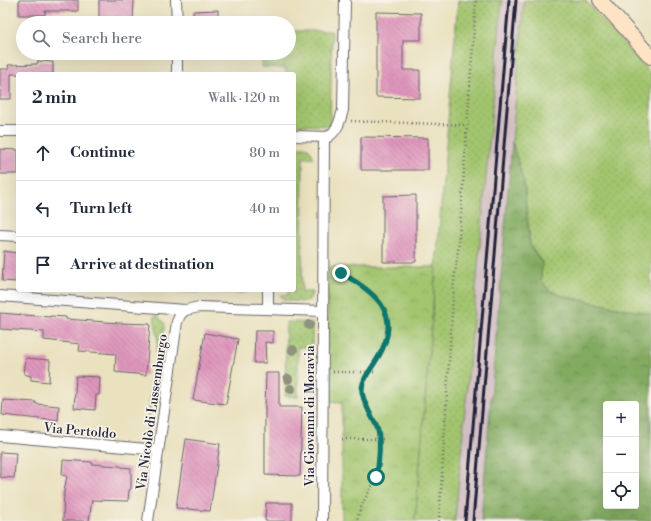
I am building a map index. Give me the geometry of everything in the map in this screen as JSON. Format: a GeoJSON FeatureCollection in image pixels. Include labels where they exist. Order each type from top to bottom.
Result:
{"type":"FeatureCollection","features":[{"type":"Feature","properties":{"kind":"street"},"geometry":{"type":"LineString","coordinates":[[176,0],[177,16]]}},
{"type":"Feature","properties":{"kind":"street"},"geometry":{"type":"LineString","coordinates":[[296,136],[324,137],[332,134],[338,127],[343,110],[345,0]]}},
{"type":"Feature","properties":{"kind":"street"},"geometry":{"type":"LineString","coordinates":[[600,0],[651,56]]}},
{"type":"Feature","properties":{"kind":"street"},"geometry":{"type":"LineString","coordinates":[[177,60],[177,72]]}},
{"type":"Feature","properties":{"kind":"street"},"geometry":{"type":"LineString","coordinates":[[0,131],[16,131]]}},
{"type":"Feature","properties":{"kind":"street","name":"Via Giovanni di Moravia"},"geometry":{"type":"LineString","coordinates":[[322,521],[324,137]]}},
{"type":"Feature","properties":{"kind":"street"},"geometry":{"type":"LineString","coordinates":[[0,235],[16,236]]}},
{"type":"Feature","properties":{"kind":"street"},"geometry":{"type":"LineString","coordinates":[[268,292],[268,309]]}},
{"type":"Feature","properties":{"kind":"street"},"geometry":{"type":"LineString","coordinates":[[0,296],[185,310],[199,307],[323,311]]}},
{"type":"Feature","properties":{"kind":"street","name":"Via Nicolò di Lussemburgo"},"geometry":{"type":"LineString","coordinates":[[148,521],[177,322],[180,315],[185,310]]}},
{"type":"Feature","properties":{"kind":"street","name":"Via Pertoldo"},"geometry":{"type":"LineString","coordinates":[[0,436],[158,450]]}},
{"type":"Feature","properties":{"kind":"path"},"geometry":{"type":"LineString","coordinates":[[439,521],[454,282],[459,241],[476,0]]}},
{"type":"Feature","properties":{"kind":"path"},"geometry":{"type":"LineString","coordinates":[[340,120],[467,125]]}},
{"type":"Feature","properties":{"kind":"path"},"geometry":{"type":"LineString","coordinates":[[323,267],[341,273],[370,291],[386,312],[389,324],[388,337],[368,372],[362,390],[377,427],[379,439],[379,466],[376,477],[363,502],[357,521]]}},
{"type":"Feature","properties":{"kind":"path"},"geometry":{"type":"LineString","coordinates":[[322,372],[377,372]]}},
{"type":"Feature","properties":{"kind":"path"},"geometry":{"type":"LineString","coordinates":[[342,439],[383,439]]}},
{"type":"Feature","properties":{"kind":"shaded area"},"geometry":{"type":"Polygon","coordinates":[[[502,0],[524,0],[481,521],[455,521],[502,0]]]}},
{"type":"Feature","properties":{"kind":"green space"},"geometry":{"type":"Polygon","coordinates":[[[458,0],[502,0],[455,521],[415,521],[458,0]]]}},
{"type":"Feature","properties":{"kind":"green space"},"geometry":{"type":"Polygon","coordinates":[[[524,0],[585,0],[651,74],[651,314],[562,296],[549,290],[541,280],[542,263],[530,245],[524,183],[512,142],[524,0]]]}},
{"type":"Feature","properties":{"kind":"green space"},"geometry":{"type":"Polygon","coordinates":[[[296,31],[332,31],[330,126],[296,125],[296,72],[286,72],[286,68],[262,67],[262,60],[296,60],[296,31]]]}},
{"type":"Feature","properties":{"kind":"green space"},"geometry":{"type":"Polygon","coordinates":[[[512,142],[524,183],[530,245],[542,263],[541,280],[549,290],[562,296],[651,314],[651,521],[481,521],[512,142]]]}},
{"type":"Feature","properties":{"kind":"green space"},"geometry":{"type":"Polygon","coordinates":[[[296,147],[304,147],[311,151],[313,158],[303,158],[302,292],[313,292],[309,300],[302,302],[284,300],[280,295],[288,295],[288,292],[296,292],[296,147]]]}},
{"type":"Feature","properties":{"kind":"green space"},"geometry":{"type":"Polygon","coordinates":[[[328,267],[436,267],[415,521],[342,521],[342,402],[327,401],[328,267]]]}},
{"type":"Feature","properties":{"kind":"green space"},"geometry":{"type":"Polygon","coordinates":[[[176,292],[245,292],[243,293],[176,292]]]}},
{"type":"Feature","properties":{"kind":"green space"},"geometry":{"type":"Polygon","coordinates":[[[154,316],[158,316],[165,324],[146,432],[158,341],[154,316]]]}},
{"type":"Feature","properties":{"kind":"green space"},"geometry":{"type":"Polygon","coordinates":[[[286,322],[312,323],[312,347],[298,347],[298,397],[285,396],[286,322]]]}},
{"type":"Feature","properties":{"kind":"building"},"geometry":{"type":"Polygon","coordinates":[[[19,0],[78,0],[78,11],[45,11],[45,15],[19,15],[19,0]]]}},
{"type":"Feature","properties":{"kind":"building"},"geometry":{"type":"Polygon","coordinates":[[[99,0],[134,0],[133,16],[99,16],[99,0]]]}},
{"type":"Feature","properties":{"kind":"building"},"geometry":{"type":"Polygon","coordinates":[[[218,10],[218,16],[193,16],[193,11],[218,10]]]}},
{"type":"Feature","properties":{"kind":"building"},"geometry":{"type":"Polygon","coordinates":[[[376,12],[421,13],[421,40],[403,40],[403,70],[420,70],[420,98],[376,97],[376,12]]]}},
{"type":"Feature","properties":{"kind":"building"},"geometry":{"type":"Polygon","coordinates":[[[38,61],[53,62],[53,72],[16,72],[16,74],[11,74],[11,99],[0,99],[0,69],[9,69],[8,65],[37,64],[38,61]]]}},
{"type":"Feature","properties":{"kind":"building"},"geometry":{"type":"Polygon","coordinates":[[[361,137],[428,138],[428,170],[361,170],[361,137]]]}},
{"type":"Feature","properties":{"kind":"building"},"geometry":{"type":"Polygon","coordinates":[[[0,149],[16,150],[16,174],[0,174],[0,149]]]}},
{"type":"Feature","properties":{"kind":"building"},"geometry":{"type":"Polygon","coordinates":[[[416,195],[416,262],[383,262],[383,196],[416,195]]]}},
{"type":"Feature","properties":{"kind":"building"},"geometry":{"type":"Polygon","coordinates":[[[4,251],[16,253],[16,282],[2,281],[4,251]]]}},
{"type":"Feature","properties":{"kind":"building"},"geometry":{"type":"Polygon","coordinates":[[[0,313],[66,317],[66,319],[119,323],[150,324],[146,375],[115,372],[116,354],[79,351],[80,344],[44,340],[44,332],[0,329],[0,313]]]}},
{"type":"Feature","properties":{"kind":"building"},"geometry":{"type":"Polygon","coordinates":[[[255,331],[273,331],[273,343],[265,342],[266,363],[254,363],[255,331]]]}},
{"type":"Feature","properties":{"kind":"building"},"geometry":{"type":"Polygon","coordinates":[[[205,333],[238,339],[226,404],[193,400],[205,333]]]}},
{"type":"Feature","properties":{"kind":"building"},"geometry":{"type":"Polygon","coordinates":[[[26,358],[50,360],[49,382],[31,380],[31,376],[24,374],[26,358]]]}},
{"type":"Feature","properties":{"kind":"building"},"geometry":{"type":"Polygon","coordinates":[[[266,373],[279,373],[279,407],[302,407],[300,476],[265,475],[266,373]]]}},
{"type":"Feature","properties":{"kind":"building"},"geometry":{"type":"Polygon","coordinates":[[[76,376],[100,377],[99,395],[96,395],[95,410],[74,408],[76,376]]]}},
{"type":"Feature","properties":{"kind":"building"},"geometry":{"type":"Polygon","coordinates":[[[3,400],[36,402],[36,404],[59,406],[58,421],[2,415],[3,400]]]}},
{"type":"Feature","properties":{"kind":"building"},"geometry":{"type":"Polygon","coordinates":[[[186,439],[220,444],[210,511],[176,508],[186,439]]]}},
{"type":"Feature","properties":{"kind":"building"},"geometry":{"type":"Polygon","coordinates":[[[0,452],[16,453],[14,478],[0,477],[0,452]]]}},
{"type":"Feature","properties":{"kind":"building"},"geometry":{"type":"Polygon","coordinates":[[[63,460],[92,462],[92,464],[131,468],[131,489],[129,490],[128,501],[92,500],[89,521],[63,521],[64,491],[67,476],[62,475],[63,460]]]}},
{"type":"Feature","properties":{"kind":"building"},"geometry":{"type":"Polygon","coordinates":[[[266,503],[292,503],[292,521],[265,521],[266,503]]]}},
{"type":"Feature","properties":{"kind":"railway"},"geometry":{"type":"LineString","coordinates":[[465,521],[509,0]]}},
{"type":"Feature","properties":{"kind":"railway"},"geometry":{"type":"LineString","coordinates":[[473,521],[516,0]]}},
{"type":"Feature","properties":{"kind":"route"},"geometry":{"type":"LineString","coordinates":[[341,273],[355,280],[370,291],[386,312],[389,324],[388,337],[374,364],[368,372],[362,390],[377,427],[379,439],[379,466],[376,477]]}}]}
